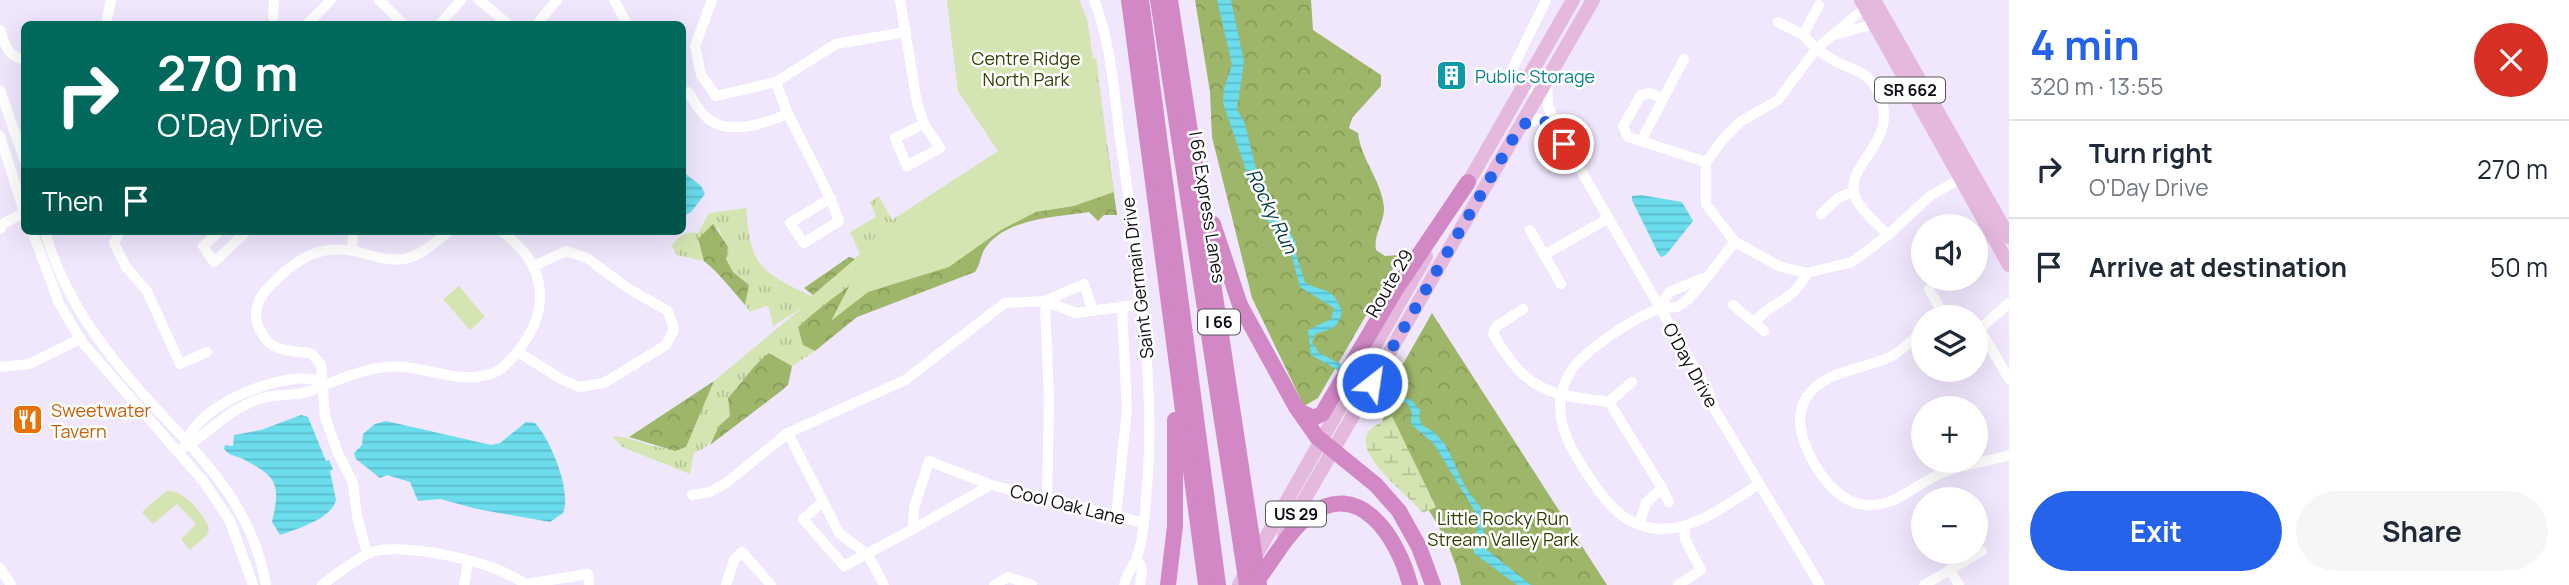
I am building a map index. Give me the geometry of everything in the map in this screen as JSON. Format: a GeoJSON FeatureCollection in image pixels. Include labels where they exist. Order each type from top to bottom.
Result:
{"type":"FeatureCollection","features":[{"type":"Feature","properties":{"kind":"highway","name":"I 66"},"geometry":{"type":"LineString","coordinates":[[1129,0],[1206,585]]}},
{"type":"Feature","properties":{"kind":"highway","name":"I 66 Express Lanes"},"geometry":{"type":"LineString","coordinates":[[1141,0],[1218,585]]}},
{"type":"Feature","properties":{"kind":"highway","name":"I 66 Express Lanes"},"geometry":{"type":"LineString","coordinates":[[1158,0],[1242,543],[1255,583]]}},
{"type":"Feature","properties":{"kind":"highway","name":"I 66"},"geometry":{"type":"LineString","coordinates":[[1170,0],[1251,527],[1255,583]]}},
{"type":"Feature","properties":{"kind":"highway"},"geometry":{"type":"LineString","coordinates":[[1188,117],[1216,235],[1231,282],[1252,328],[1299,411],[1327,446],[1376,485],[1399,511],[1419,547],[1433,585]]}},
{"type":"Feature","properties":{"kind":"highway"},"geometry":{"type":"LineString","coordinates":[[1299,411],[1311,418],[1318,417],[1341,394],[1396,289],[1468,182]]}},
{"type":"Feature","properties":{"kind":"highway"},"geometry":{"type":"LineString","coordinates":[[1168,585],[1175,526],[1173,389],[1178,363]]}},
{"type":"Feature","properties":{"kind":"highway"},"geometry":{"type":"LineString","coordinates":[[1255,583],[1305,519],[1330,506],[1344,505],[1363,510],[1379,521],[1398,551],[1410,585]]}},
{"type":"Feature","properties":{"kind":"main road"},"geometry":{"type":"LineString","coordinates":[[1468,182],[1573,0]]}},
{"type":"Feature","properties":{"kind":"main road","name":"Route 29"},"geometry":{"type":"LineString","coordinates":[[1239,585],[1327,446],[1360,405],[1593,0]]}},
{"type":"Feature","properties":{"kind":"main road","name":"SR 662"},"geometry":{"type":"LineString","coordinates":[[1867,3],[1874,24],[1966,176],[2009,237]]}},
{"type":"Feature","properties":{"kind":"main road","name":"SR 662"},"geometry":{"type":"LineString","coordinates":[[1867,3],[1966,176],[2009,265]]}},
{"type":"Feature","properties":{"kind":"main road","name":"Route 29"},"geometry":{"type":"LineString","coordinates":[[1255,583],[1327,446],[1341,394]]}},
{"type":"Feature","properties":{"kind":"street"},"geometry":{"type":"LineString","coordinates":[[107,21],[111,0]]}},
{"type":"Feature","properties":{"kind":"street"},"geometry":{"type":"LineString","coordinates":[[272,17],[274,0]]}},
{"type":"Feature","properties":{"kind":"street"},"geometry":{"type":"LineString","coordinates":[[310,21],[331,0]]}},
{"type":"Feature","properties":{"kind":"street"},"geometry":{"type":"LineString","coordinates":[[443,21],[461,0]]}},
{"type":"Feature","properties":{"kind":"street"},"geometry":{"type":"LineString","coordinates":[[479,0],[504,21]]}},
{"type":"Feature","properties":{"kind":"street"},"geometry":{"type":"LineString","coordinates":[[540,21],[557,0]]}},
{"type":"Feature","properties":{"kind":"street"},"geometry":{"type":"LineString","coordinates":[[614,0],[625,21]]}},
{"type":"Feature","properties":{"kind":"street"},"geometry":{"type":"LineString","coordinates":[[716,96],[701,75],[695,46],[712,0],[718,0]]}},
{"type":"Feature","properties":{"kind":"street"},"geometry":{"type":"LineString","coordinates":[[900,0],[917,103],[924,124],[940,148],[906,166],[895,138],[924,124]]}},
{"type":"Feature","properties":{"kind":"street","name":"Saint Germain Drive"},"geometry":{"type":"LineString","coordinates":[[1094,0],[1107,43],[1143,304],[1150,426],[1144,523],[1137,559],[1126,575],[1124,585]]}},
{"type":"Feature","properties":{"kind":"street"},"geometry":{"type":"LineString","coordinates":[[382,1],[400,21]]}},
{"type":"Feature","properties":{"kind":"street"},"geometry":{"type":"LineString","coordinates":[[1544,88],[1524,85],[1509,76],[1545,2],[1564,15]]}},
{"type":"Feature","properties":{"kind":"street"},"geometry":{"type":"LineString","coordinates":[[1867,3],[1816,49],[1778,100],[1740,122],[1706,162],[1706,204],[1735,242],[1781,267],[1807,272],[1852,262],[1888,235],[1930,196],[1966,176]]}},
{"type":"Feature","properties":{"kind":"street"},"geometry":{"type":"LineString","coordinates":[[1803,35],[1819,5]]}},
{"type":"Feature","properties":{"kind":"street"},"geometry":{"type":"LineString","coordinates":[[1778,22],[1803,35],[1816,49],[1838,63],[1858,69],[1870,79],[1878,92],[1883,110],[1883,131],[1856,176],[1853,192],[1859,203],[1888,235]]}},
{"type":"Feature","properties":{"kind":"street"},"geometry":{"type":"LineString","coordinates":[[1829,37],[1874,24]]}},
{"type":"Feature","properties":{"kind":"street"},"geometry":{"type":"LineString","coordinates":[[0,30],[9,52],[21,59]]}},
{"type":"Feature","properties":{"kind":"street"},"geometry":{"type":"LineString","coordinates":[[704,116],[716,96],[776,82],[836,44],[906,32]]}},
{"type":"Feature","properties":{"kind":"street"},"geometry":{"type":"LineString","coordinates":[[686,44],[695,46]]}},
{"type":"Feature","properties":{"kind":"street"},"geometry":{"type":"LineString","coordinates":[[1641,141],[1684,59]]}},
{"type":"Feature","properties":{"kind":"street"},"geometry":{"type":"LineString","coordinates":[[776,82],[788,114],[831,198],[839,221],[804,243],[790,223],[831,198]]}},
{"type":"Feature","properties":{"kind":"street","name":"O'Day Drive"},"geometry":{"type":"LineString","coordinates":[[1544,88],[1548,107],[1564,144],[1819,585]]}},
{"type":"Feature","properties":{"kind":"street"},"geometry":{"type":"LineString","coordinates":[[0,90],[21,150]]}},
{"type":"Feature","properties":{"kind":"street"},"geometry":{"type":"LineString","coordinates":[[688,92],[704,116],[721,124],[758,126],[788,114]]}},
{"type":"Feature","properties":{"kind":"street"},"geometry":{"type":"LineString","coordinates":[[1662,98],[1650,93],[1641,95],[1623,126],[1628,137],[1661,150],[1689,154],[1706,162]]}},
{"type":"Feature","properties":{"kind":"street","name":"O'Day Drive"},"geometry":{"type":"LineString","coordinates":[[1521,125],[1539,119],[1548,123],[1564,144]]}},
{"type":"Feature","properties":{"kind":"street"},"geometry":{"type":"LineString","coordinates":[[0,136],[21,203]]}},
{"type":"Feature","properties":{"kind":"street"},"geometry":{"type":"LineString","coordinates":[[1821,214],[1838,198],[1853,192]]}},
{"type":"Feature","properties":{"kind":"street"},"geometry":{"type":"LineString","coordinates":[[0,229],[4,223],[21,214]]}},
{"type":"Feature","properties":{"kind":"street"},"geometry":{"type":"LineString","coordinates":[[1545,255],[1607,219]]}},
{"type":"Feature","properties":{"kind":"street"},"geometry":{"type":"LineString","coordinates":[[1530,230],[1561,284]]}},
{"type":"Feature","properties":{"kind":"street"},"geometry":{"type":"LineString","coordinates":[[34,235],[59,303],[80,339],[204,482],[230,521],[253,585]]}},
{"type":"Feature","properties":{"kind":"street"},"geometry":{"type":"LineString","coordinates":[[47,235],[78,307],[94,334],[123,371],[229,491],[254,539],[266,585]]}},
{"type":"Feature","properties":{"kind":"street"},"geometry":{"type":"LineString","coordinates":[[118,235],[114,243],[126,267],[147,291],[180,363],[207,352]]}},
{"type":"Feature","properties":{"kind":"street"},"geometry":{"type":"LineString","coordinates":[[215,235],[203,246],[214,262],[243,235]]}},
{"type":"Feature","properties":{"kind":"street"},"geometry":{"type":"LineString","coordinates":[[352,250],[353,235]]}},
{"type":"Feature","properties":{"kind":"street"},"geometry":{"type":"LineString","coordinates":[[368,554],[357,516],[353,483],[325,417],[324,383],[318,358],[304,352],[279,350],[270,345],[258,328],[256,310],[268,288],[298,260],[322,249],[352,250],[389,260],[406,259],[419,254],[445,235]]}},
{"type":"Feature","properties":{"kind":"street"},"geometry":{"type":"LineString","coordinates":[[178,452],[188,442],[197,440],[224,417],[244,405],[264,398],[312,391],[324,383],[384,367],[405,367],[445,376],[474,378],[497,372],[518,352],[536,326],[540,313],[540,290],[534,266],[517,242],[506,235]]}},
{"type":"Feature","properties":{"kind":"street"},"geometry":{"type":"LineString","coordinates":[[1735,242],[1704,278],[1691,298],[1677,307],[1660,308],[1585,354],[1568,375],[1561,394],[1561,424],[1569,447],[1607,504],[1621,516],[1639,524],[1664,529],[1684,526],[1759,484]]}},
{"type":"Feature","properties":{"kind":"street"},"geometry":{"type":"LineString","coordinates":[[518,352],[579,387],[601,383],[666,345],[674,329],[668,311],[626,287],[587,258],[566,251],[534,266]]}},
{"type":"Feature","properties":{"kind":"street"},"geometry":{"type":"LineString","coordinates":[[1755,323],[1761,315],[1796,293],[1807,272]]}},
{"type":"Feature","properties":{"kind":"street"},"geometry":{"type":"LineString","coordinates":[[1660,308],[1669,292],[1704,278]]}},
{"type":"Feature","properties":{"kind":"street"},"geometry":{"type":"LineString","coordinates":[[692,495],[710,492],[726,483],[788,433],[905,380],[1005,303],[1045,301],[1084,284],[1093,311]]}},
{"type":"Feature","properties":{"kind":"street"},"geometry":{"type":"LineString","coordinates":[[1045,301],[1076,313],[1143,304]]}},
{"type":"Feature","properties":{"kind":"street"},"geometry":{"type":"LineString","coordinates":[[1045,301],[1049,400],[1047,499]]}},
{"type":"Feature","properties":{"kind":"street"},"geometry":{"type":"LineString","coordinates":[[1988,321],[2009,303]]}},
{"type":"Feature","properties":{"kind":"street"},"geometry":{"type":"LineString","coordinates":[[1733,305],[1764,331]]}},
{"type":"Feature","properties":{"kind":"street"},"geometry":{"type":"LineString","coordinates":[[1116,517],[1127,409],[1122,307]]}},
{"type":"Feature","properties":{"kind":"street"},"geometry":{"type":"LineString","coordinates":[[1523,309],[1497,326],[1493,334],[1523,376],[1543,390],[1609,402],[1669,502]]}},
{"type":"Feature","properties":{"kind":"street"},"geometry":{"type":"LineString","coordinates":[[0,367],[29,364],[80,339]]}},
{"type":"Feature","properties":{"kind":"street"},"geometry":{"type":"LineString","coordinates":[[1911,340],[1892,356],[1821,381],[1805,400],[1800,416],[1800,437],[1819,474],[1833,492],[1851,503],[1867,506],[1894,500],[1960,466],[2009,455]]}},
{"type":"Feature","properties":{"kind":"street"},"geometry":{"type":"LineString","coordinates":[[1988,345],[2009,379]]}},
{"type":"Feature","properties":{"kind":"street"},"geometry":{"type":"LineString","coordinates":[[1609,402],[1632,382]]}},
{"type":"Feature","properties":{"kind":"street"},"geometry":{"type":"LineString","coordinates":[[788,433],[839,534],[868,555],[884,585]]}},
{"type":"Feature","properties":{"kind":"street","name":"Cool Oak Lane"},"geometry":{"type":"LineString","coordinates":[[913,529],[914,508],[929,461],[991,485],[1144,523]]}},
{"type":"Feature","properties":{"kind":"street","name":"Cool Oak Lane"},"geometry":{"type":"LineString","coordinates":[[868,555],[991,485]]}},
{"type":"Feature","properties":{"kind":"street"},"geometry":{"type":"LineString","coordinates":[[1639,524],[1646,503],[1662,488]]}},
{"type":"Feature","properties":{"kind":"street"},"geometry":{"type":"LineString","coordinates":[[823,502],[803,519],[844,566],[868,555]]}},
{"type":"Feature","properties":{"kind":"street"},"geometry":{"type":"LineString","coordinates":[[1678,585],[1701,570],[1685,538],[1684,526]]}},
{"type":"Feature","properties":{"kind":"street"},"geometry":{"type":"LineString","coordinates":[[322,585],[368,554],[406,547],[500,568],[526,584],[588,574],[589,585]]}},
{"type":"Feature","properties":{"kind":"street"},"geometry":{"type":"LineString","coordinates":[[726,585],[734,560],[742,552],[771,585]]}},
{"type":"Feature","properties":{"kind":"street","name":"Saint Germain Drive"},"geometry":{"type":"LineString","coordinates":[[1137,559],[1142,569],[1140,585]]}},
{"type":"Feature","properties":{"kind":"street"},"geometry":{"type":"LineString","coordinates":[[464,585],[468,562]]}},
{"type":"Feature","properties":{"kind":"street"},"geometry":{"type":"LineString","coordinates":[[1924,585],[1960,564]]}},
{"type":"Feature","properties":{"kind":"street"},"geometry":{"type":"LineString","coordinates":[[0,568],[11,585]]}},
{"type":"Feature","properties":{"kind":"street"},"geometry":{"type":"LineString","coordinates":[[1950,570],[1959,585]]}},
{"type":"Feature","properties":{"kind":"street"},"geometry":{"type":"LineString","coordinates":[[994,585],[1008,577],[1032,585]]}},
{"type":"Feature","properties":{"kind":"green space","name":"Centre Ridge North Park"},"geometry":{"type":"Polygon","coordinates":[[[947,0],[1090,63],[1096,57],[1107,144],[803,345],[815,351],[792,366],[769,353],[729,398],[730,416],[710,443],[694,452],[690,474],[622,447],[612,436],[669,449],[686,447],[714,381],[803,307],[773,326],[769,308],[766,306],[750,312],[745,305],[749,285],[733,272],[726,259],[727,247],[718,228],[698,242],[704,261],[677,255],[672,246],[674,242],[686,234],[698,233],[709,213],[746,208],[751,243],[761,265],[780,280],[811,296],[860,254],[850,232],[876,217],[870,202],[879,196],[892,220],[998,151],[958,91],[947,0]]]}},
{"type":"Feature","properties":{"kind":"green space","name":"Centre Ridge North Park"},"geometry":{"type":"Polygon","coordinates":[[[947,0],[1079,0],[1087,19],[1114,192],[1074,206],[1036,212],[1001,230],[949,267],[868,292],[831,321],[874,238],[1002,156],[958,91],[947,0]]]}},
{"type":"Feature","properties":{"kind":"green space"},"geometry":{"type":"Polygon","coordinates":[[[1195,0],[1311,0],[1313,30],[1381,75],[1381,86],[1352,118],[1349,128],[1358,133],[1382,197],[1384,212],[1376,239],[1376,250],[1385,256],[1401,255],[1318,398],[1304,406],[1252,298],[1212,137],[1210,92],[1195,0]]]}},
{"type":"Feature","properties":{"kind":"green space"},"geometry":{"type":"Polygon","coordinates":[[[1107,144],[1117,215],[1104,215],[1098,221],[1089,212],[1019,224],[995,237],[986,247],[975,272],[857,317],[815,351],[803,345],[798,327],[869,272],[946,226],[1107,144]]]}},
{"type":"Feature","properties":{"kind":"green space"},"geometry":{"type":"Polygon","coordinates":[[[713,224],[728,247],[726,259],[733,272],[749,285],[745,305],[704,261],[698,239],[713,224]]]}},
{"type":"Feature","properties":{"kind":"green space"},"geometry":{"type":"Polygon","coordinates":[[[849,257],[855,259],[813,295],[804,288],[849,257]]]}},
{"type":"Feature","properties":{"kind":"green space"},"geometry":{"type":"Polygon","coordinates":[[[459,286],[485,317],[470,330],[443,299],[459,286]]]}},
{"type":"Feature","properties":{"kind":"green space","name":"Little Rocky Run Stream Valley Park"},"geometry":{"type":"Polygon","coordinates":[[[1432,313],[1607,585],[1461,585],[1439,527],[1417,493],[1377,445],[1391,385],[1432,313]]]}},
{"type":"Feature","properties":{"kind":"green space"},"geometry":{"type":"Polygon","coordinates":[[[769,353],[792,366],[788,385],[710,445],[719,426],[730,416],[728,398],[769,353]]]}},
{"type":"Feature","properties":{"kind":"green space"},"geometry":{"type":"Polygon","coordinates":[[[714,381],[686,447],[675,451],[629,437],[714,381]]]}},
{"type":"Feature","properties":{"kind":"green space"},"geometry":{"type":"Polygon","coordinates":[[[1392,416],[1436,507],[1423,513],[1384,474],[1368,451],[1366,440],[1369,431],[1392,416]]]}},
{"type":"Feature","properties":{"kind":"green space"},"geometry":{"type":"Polygon","coordinates":[[[166,491],[173,491],[186,498],[202,515],[209,528],[207,535],[190,550],[181,539],[196,524],[177,504],[153,524],[142,512],[166,491]]]}},
{"type":"Feature","properties":{"kind":"water","name":"Rocky Run"},"geometry":{"type":"Polygon","coordinates":[[[1217,0],[1231,0],[1244,62],[1237,109],[1245,124],[1257,173],[1281,220],[1296,242],[1296,254],[1305,282],[1334,296],[1342,311],[1336,325],[1315,334],[1312,342],[1319,353],[1341,364],[1348,375],[1372,390],[1410,399],[1420,410],[1419,419],[1423,426],[1432,431],[1445,446],[1468,491],[1482,510],[1487,550],[1531,585],[1517,585],[1475,554],[1472,543],[1479,527],[1474,510],[1434,444],[1411,424],[1412,412],[1407,403],[1369,397],[1344,381],[1336,369],[1311,355],[1308,330],[1331,319],[1334,308],[1300,287],[1291,253],[1263,214],[1249,179],[1223,103],[1224,89],[1232,64],[1217,0]]]}},
{"type":"Feature","properties":{"kind":"water"},"geometry":{"type":"Polygon","coordinates":[[[686,174],[701,186],[705,194],[686,214],[686,174]]]}},
{"type":"Feature","properties":{"kind":"water"},"geometry":{"type":"Polygon","coordinates":[[[1632,196],[1682,202],[1693,221],[1666,255],[1661,257],[1632,200],[1632,196]]]}},
{"type":"Feature","properties":{"kind":"water"},"geometry":{"type":"Polygon","coordinates":[[[301,415],[308,417],[326,461],[329,460],[333,469],[330,471],[336,500],[328,513],[321,518],[280,535],[272,522],[276,498],[274,483],[263,471],[224,449],[225,445],[233,446],[234,435],[261,430],[301,415]]]}},
{"type":"Feature","properties":{"kind":"water"},"geometry":{"type":"Polygon","coordinates":[[[386,421],[491,445],[500,443],[526,422],[535,423],[547,441],[558,467],[565,492],[563,513],[550,522],[477,509],[440,499],[418,501],[410,482],[387,475],[380,478],[356,459],[354,453],[362,445],[363,434],[375,424],[386,421]]]}},
{"type":"Feature","properties":{"kind":"place","name":"Public Storage"},"geometry":{"type":"Point","coordinates":[1452,76]}},
{"type":"Feature","properties":{"kind":"place","name":"Sweetwater Tavern"},"geometry":{"type":"Point","coordinates":[28,420]}},
{"type":"Feature","properties":{"kind":"route"},"geometry":{"type":"LineString","coordinates":[[1372,383],[1524,121],[1539,119],[1548,123],[1564,144]]}}]}
